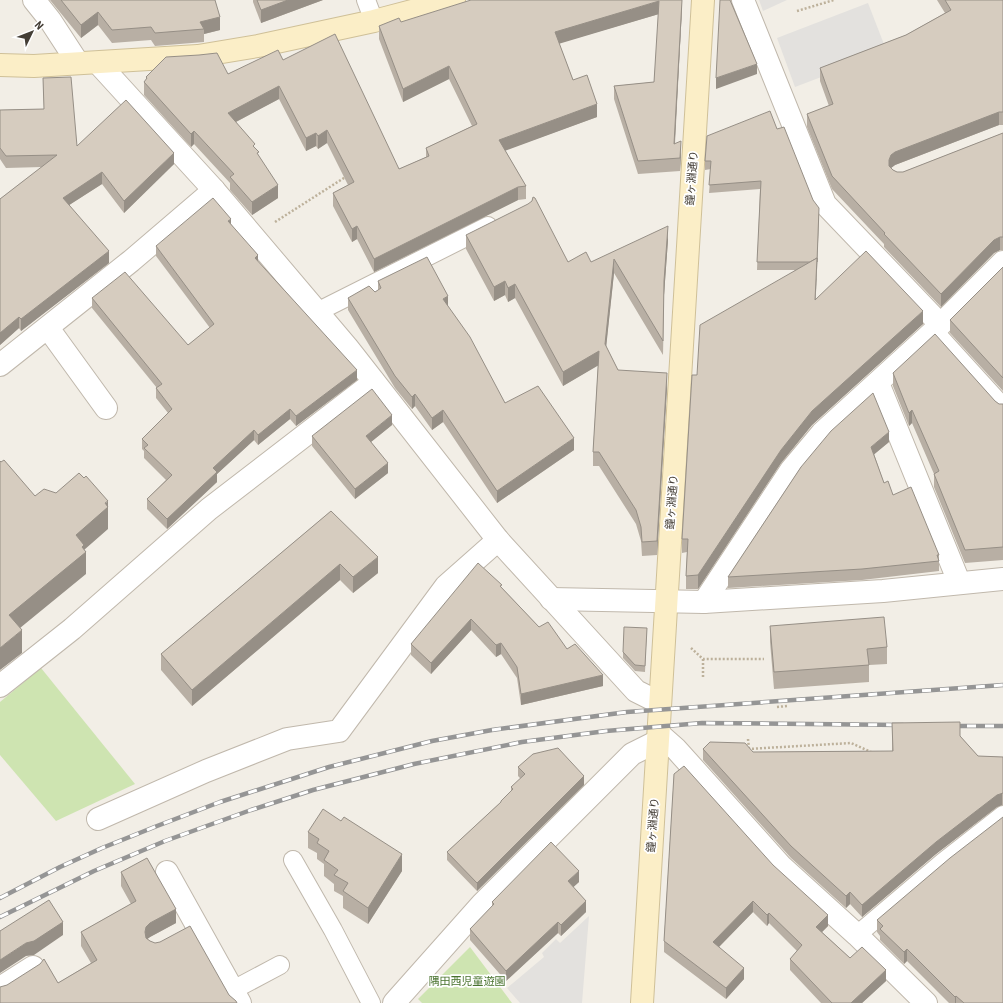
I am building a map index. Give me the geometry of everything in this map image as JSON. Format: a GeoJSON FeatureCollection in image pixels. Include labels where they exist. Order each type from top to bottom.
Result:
{"type":"FeatureCollection","features":[{"type":"Feature","properties":{"kind":"main road"},"geometry":{"type":"LineString","coordinates":[[0,65],[22,66],[198,56],[258,46],[374,21],[454,0]]}},
{"type":"Feature","properties":{"kind":"main road","name":"鐘ヶ淵通り"},"geometry":{"type":"LineString","coordinates":[[642,1003],[703,0]]}},
{"type":"Feature","properties":{"kind":"street"},"geometry":{"type":"LineString","coordinates":[[34,0],[88,63],[214,190],[374,382],[498,540],[636,691],[660,703]]}},
{"type":"Feature","properties":{"kind":"street"},"geometry":{"type":"LineString","coordinates":[[743,0],[825,204],[937,327]]}},
{"type":"Feature","properties":{"kind":"street"},"geometry":{"type":"LineString","coordinates":[[0,365],[131,261],[214,190]]}},
{"type":"Feature","properties":{"kind":"street"},"geometry":{"type":"LineString","coordinates":[[704,602],[791,470],[822,433],[1001,269]]}},
{"type":"Feature","properties":{"kind":"street"},"geometry":{"type":"LineString","coordinates":[[48,328],[106,408]]}},
{"type":"Feature","properties":{"kind":"street"},"geometry":{"type":"LineString","coordinates":[[0,686],[72,629],[209,509],[374,382]]}},
{"type":"Feature","properties":{"kind":"street"},"geometry":{"type":"LineString","coordinates":[[878,383],[959,582]]}},
{"type":"Feature","properties":{"kind":"street"},"geometry":{"type":"LineString","coordinates":[[98,819],[206,771],[287,739],[339,730],[446,586],[498,540]]}},
{"type":"Feature","properties":{"kind":"street"},"geometry":{"type":"LineString","coordinates":[[551,599],[704,602],[883,590],[1003,579]]}},
{"type":"Feature","properties":{"kind":"street"},"geometry":{"type":"LineString","coordinates":[[394,1003],[482,904],[632,754],[658,738],[676,749],[782,867],[857,935],[926,1003]]}},
{"type":"Feature","properties":{"kind":"street"},"geometry":{"type":"LineString","coordinates":[[167,872],[189,928],[237,996]]}},
{"type":"Feature","properties":{"kind":"street"},"geometry":{"type":"LineString","coordinates":[[0,988],[33,967]]}},
{"type":"Feature","properties":{"kind":"lane"},"geometry":{"type":"LineString","coordinates":[[366,0],[374,21]]}},
{"type":"Feature","properties":{"kind":"lane"},"geometry":{"type":"LineString","coordinates":[[317,312],[502,220]]}},
{"type":"Feature","properties":{"kind":"lane"},"geometry":{"type":"LineString","coordinates":[[937,327],[1003,407]]}},
{"type":"Feature","properties":{"kind":"lane"},"geometry":{"type":"LineString","coordinates":[[857,935],[943,862],[1003,815]]}},
{"type":"Feature","properties":{"kind":"lane"},"geometry":{"type":"LineString","coordinates":[[293,860],[333,930],[371,1003]]}},
{"type":"Feature","properties":{"kind":"lane"},"geometry":{"type":"LineString","coordinates":[[237,996],[280,965]]}},
{"type":"Feature","properties":{"kind":"path"},"geometry":{"type":"LineString","coordinates":[[797,11],[834,0]]}},
{"type":"Feature","properties":{"kind":"path"},"geometry":{"type":"LineString","coordinates":[[253,236],[347,176],[344,170]]}},
{"type":"Feature","properties":{"kind":"path"},"geometry":{"type":"LineString","coordinates":[[703,659],[703,677]]}},
{"type":"Feature","properties":{"kind":"path"},"geometry":{"type":"LineString","coordinates":[[777,707],[787,706]]}},
{"type":"Feature","properties":{"kind":"path"},"geometry":{"type":"LineString","coordinates":[[748,739],[749,749]]}},
{"type":"Feature","properties":{"kind":"path"},"geometry":{"type":"LineString","coordinates":[[742,749],[851,743],[878,755]]}},
{"type":"Feature","properties":{"kind":"green space"},"geometry":{"type":"Polygon","coordinates":[[[41,668],[135,784],[56,821],[0,755],[0,702],[41,668]]]}},
{"type":"Feature","properties":{"kind":"green space","name":"隅田西児童遊園"},"geometry":{"type":"Polygon","coordinates":[[[470,947],[512,1003],[422,1003],[418,999],[470,947]]]}},
{"type":"Feature","properties":{"kind":"shaded area"},"geometry":{"type":"Polygon","coordinates":[[[759,0],[787,0],[763,11],[759,0]]]}},
{"type":"Feature","properties":{"kind":"shaded area"},"geometry":{"type":"Polygon","coordinates":[[[868,3],[887,52],[795,87],[777,38],[868,3]]]}},
{"type":"Feature","properties":{"kind":"shaded area"},"geometry":{"type":"Polygon","coordinates":[[[589,916],[582,1003],[520,1003],[507,988],[544,957],[542,953],[556,939],[560,943],[589,916]]]}},
{"type":"Feature","properties":{"kind":"building"},"geometry":{"type":"Polygon","coordinates":[[[61,0],[215,0],[220,17],[200,22],[204,29],[155,33],[151,27],[112,30],[98,12],[81,25],[61,0]]]}},
{"type":"Feature","properties":{"kind":"building"},"geometry":{"type":"Polygon","coordinates":[[[257,0],[288,0],[261,10],[257,0]]]}},
{"type":"Feature","properties":{"kind":"building"},"geometry":{"type":"Polygon","coordinates":[[[471,0],[682,0],[674,144],[681,141],[680,158],[638,161],[614,86],[654,82],[659,1],[555,32],[573,80],[587,75],[597,104],[499,140],[526,186],[518,187],[374,259],[357,226],[352,229],[333,193],[354,182],[327,130],[318,136],[316,133],[306,138],[279,86],[228,113],[255,144],[253,146],[259,152],[257,153],[278,185],[252,202],[230,177],[234,174],[194,131],[191,134],[144,82],[147,78],[146,77],[166,57],[217,53],[228,74],[278,50],[283,60],[335,34],[399,169],[429,156],[426,148],[477,124],[449,66],[403,89],[379,26],[399,18],[401,22],[471,0]]]}},
{"type":"Feature","properties":{"kind":"building"},"geometry":{"type":"Polygon","coordinates":[[[720,0],[730,0],[757,64],[716,78],[720,0]]]}},
{"type":"Feature","properties":{"kind":"building"},"geometry":{"type":"Polygon","coordinates":[[[945,0],[1003,0],[1003,112],[999,112],[895,152],[891,155],[889,166],[897,172],[903,172],[1003,133],[1003,237],[994,240],[941,294],[832,176],[807,114],[833,104],[820,68],[906,35],[951,10],[945,0]]]}},
{"type":"Feature","properties":{"kind":"building"},"geometry":{"type":"Polygon","coordinates":[[[71,77],[77,146],[126,100],[174,153],[124,201],[102,172],[63,198],[109,251],[21,319],[19,317],[0,333],[0,199],[57,155],[6,156],[0,148],[0,110],[44,109],[43,78],[71,77]]]}},
{"type":"Feature","properties":{"kind":"building"},"geometry":{"type":"Polygon","coordinates":[[[770,111],[777,129],[784,127],[813,200],[819,208],[817,262],[817,258],[810,262],[757,262],[761,181],[709,185],[711,161],[705,161],[707,136],[770,111]]]}},
{"type":"Feature","properties":{"kind":"building"},"geometry":{"type":"Polygon","coordinates":[[[533,197],[535,198],[568,262],[586,252],[591,262],[668,226],[664,281],[663,341],[614,259],[605,344],[618,370],[667,373],[657,541],[642,542],[641,527],[636,510],[599,452],[593,452],[599,351],[563,372],[515,284],[508,288],[505,281],[494,287],[466,235],[528,204],[532,201],[533,197]]]}},
{"type":"Feature","properties":{"kind":"building"},"geometry":{"type":"Polygon","coordinates":[[[213,198],[231,219],[228,221],[258,255],[255,258],[357,370],[296,416],[290,409],[258,435],[254,430],[213,468],[217,472],[167,519],[147,499],[172,475],[144,448],[148,445],[142,439],[172,409],[156,388],[162,384],[92,298],[125,272],[188,345],[214,324],[156,246],[213,198]]]}},
{"type":"Feature","properties":{"kind":"building"},"geometry":{"type":"Polygon","coordinates":[[[866,251],[923,311],[812,411],[781,450],[698,575],[686,576],[688,539],[682,539],[692,375],[697,375],[700,325],[817,258],[815,300],[866,251]]]}},
{"type":"Feature","properties":{"kind":"building"},"geometry":{"type":"Polygon","coordinates":[[[427,257],[448,296],[443,299],[470,337],[505,403],[538,386],[574,438],[497,491],[443,410],[432,418],[415,394],[412,397],[395,376],[348,298],[369,286],[375,292],[381,288],[378,281],[427,257]]]}},
{"type":"Feature","properties":{"kind":"building"},"geometry":{"type":"Polygon","coordinates":[[[1003,267],[1003,378],[950,320],[1003,267]]]}},
{"type":"Feature","properties":{"kind":"building"},"geometry":{"type":"Polygon","coordinates":[[[935,334],[995,401],[999,404],[1003,404],[1003,547],[965,550],[934,474],[939,471],[912,410],[909,413],[893,373],[935,334]]]}},
{"type":"Feature","properties":{"kind":"building"},"geometry":{"type":"Polygon","coordinates":[[[372,389],[392,415],[366,436],[388,463],[355,489],[312,436],[372,389]]]}},
{"type":"Feature","properties":{"kind":"building"},"geometry":{"type":"Polygon","coordinates":[[[873,393],[889,432],[871,447],[884,483],[888,481],[893,495],[911,487],[939,555],[937,555],[939,561],[862,569],[728,577],[801,467],[831,431],[873,393]]]}},
{"type":"Feature","properties":{"kind":"building"},"geometry":{"type":"Polygon","coordinates":[[[4,460],[35,496],[44,489],[56,493],[79,473],[84,478],[86,476],[108,501],[105,503],[108,507],[76,535],[84,545],[82,547],[86,552],[9,615],[22,630],[0,648],[0,461],[1,462],[4,460]]]}},
{"type":"Feature","properties":{"kind":"building"},"geometry":{"type":"Polygon","coordinates":[[[331,511],[378,557],[353,577],[340,564],[192,690],[161,654],[331,511]]]}},
{"type":"Feature","properties":{"kind":"building"},"geometry":{"type":"Polygon","coordinates":[[[478,563],[502,585],[500,586],[539,627],[548,622],[567,649],[575,644],[603,675],[521,694],[517,667],[501,643],[496,645],[471,619],[431,663],[411,644],[478,563]]]}},
{"type":"Feature","properties":{"kind":"building"},"geometry":{"type":"Polygon","coordinates":[[[884,617],[887,647],[867,649],[869,665],[774,672],[770,626],[884,617]]]}},
{"type":"Feature","properties":{"kind":"building"},"geometry":{"type":"Polygon","coordinates":[[[624,627],[647,628],[645,666],[635,665],[623,652],[624,627]]]}},
{"type":"Feature","properties":{"kind":"building"},"geometry":{"type":"Polygon","coordinates":[[[960,722],[960,736],[978,756],[1003,757],[1003,793],[997,795],[936,842],[862,905],[850,892],[846,896],[791,846],[703,749],[710,742],[745,743],[753,752],[893,751],[892,723],[960,722]]]}},
{"type":"Feature","properties":{"kind":"building"},"geometry":{"type":"Polygon","coordinates":[[[558,748],[584,776],[477,883],[447,852],[513,789],[511,787],[525,774],[518,767],[533,754],[558,748]]]}},
{"type":"Feature","properties":{"kind":"building"},"geometry":{"type":"Polygon","coordinates":[[[684,766],[773,865],[828,915],[816,927],[850,958],[862,947],[886,970],[851,1003],[832,1003],[790,959],[802,945],[769,913],[767,915],[753,901],[713,942],[744,968],[726,988],[664,941],[674,774],[684,766]]]}},
{"type":"Feature","properties":{"kind":"building"},"geometry":{"type":"Polygon","coordinates":[[[323,809],[341,821],[344,817],[402,854],[368,908],[343,891],[348,883],[334,875],[338,870],[324,860],[329,851],[317,843],[319,839],[308,832],[323,809]]]}},
{"type":"Feature","properties":{"kind":"building"},"geometry":{"type":"Polygon","coordinates":[[[1003,817],[1003,1003],[964,1003],[956,996],[955,997],[907,949],[904,952],[880,929],[883,926],[877,920],[950,858],[1003,817]]]}},
{"type":"Feature","properties":{"kind":"building"},"geometry":{"type":"Polygon","coordinates":[[[551,842],[579,871],[568,881],[586,901],[561,925],[558,922],[506,971],[470,929],[494,904],[492,902],[551,842]]]}},
{"type":"Feature","properties":{"kind":"building"},"geometry":{"type":"Polygon","coordinates":[[[147,858],[176,909],[150,923],[146,927],[146,938],[155,943],[160,942],[190,926],[229,995],[237,1003],[0,1003],[0,987],[7,985],[40,964],[44,959],[58,983],[97,960],[81,932],[136,901],[121,872],[147,858]]]}},
{"type":"Feature","properties":{"kind":"building"},"geometry":{"type":"Polygon","coordinates":[[[49,900],[63,922],[34,941],[26,943],[0,960],[0,931],[49,900]]]}},
{"type":"Feature","properties":{"kind":"railway"},"geometry":{"type":"LineString","coordinates":[[0,898],[60,867],[102,848],[220,802],[329,767],[432,741],[492,730],[627,712],[1003,685]]}},
{"type":"Feature","properties":{"kind":"railway"},"geometry":{"type":"LineString","coordinates":[[0,917],[94,871],[165,841],[251,810],[313,790],[414,764],[522,742],[606,731],[702,723],[903,725]]}},
{"type":"Feature","properties":{"kind":"railway"},"geometry":{"type":"LineString","coordinates":[[949,726],[1003,726]]}}]}
